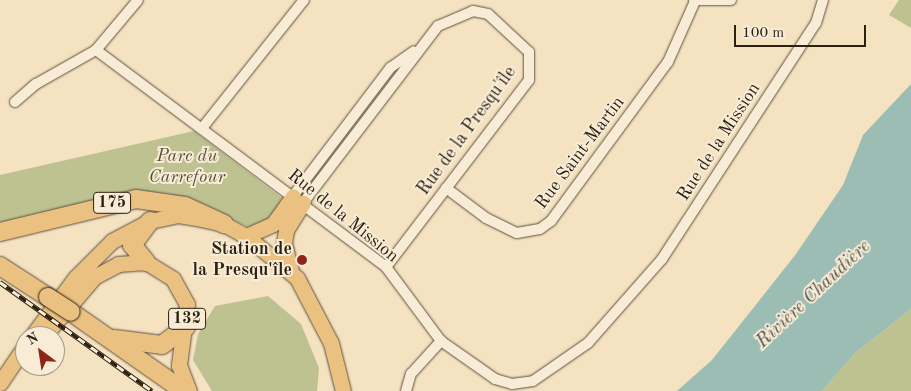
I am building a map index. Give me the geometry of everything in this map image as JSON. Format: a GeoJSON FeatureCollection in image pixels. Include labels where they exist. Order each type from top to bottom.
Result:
{"type":"FeatureCollection","features":[{"type":"Feature","properties":{"kind":"highway","name":"175"},"geometry":{"type":"LineString","coordinates":[[0,232],[136,199],[185,206],[224,224]]}},
{"type":"Feature","properties":{"kind":"highway"},"geometry":{"type":"LineString","coordinates":[[146,262],[132,245],[150,221]]}},
{"type":"Feature","properties":{"kind":"highway"},"geometry":{"type":"LineString","coordinates":[[0,266],[71,312],[184,391]]}},
{"type":"Feature","properties":{"kind":"highway"},"geometry":{"type":"LineString","coordinates":[[107,337],[162,345],[186,327]]}},
{"type":"Feature","properties":{"kind":"main road"},"geometry":{"type":"LineString","coordinates":[[246,236],[273,224],[298,199]]}},
{"type":"Feature","properties":{"kind":"main road"},"geometry":{"type":"LineString","coordinates":[[298,199],[286,230],[284,243],[291,271],[320,317],[343,391]]}},
{"type":"Feature","properties":{"kind":"main road"},"geometry":{"type":"LineString","coordinates":[[40,326],[98,252],[128,230],[150,221],[178,215],[224,224],[246,236],[291,271]]}},
{"type":"Feature","properties":{"kind":"main road"},"geometry":{"type":"LineString","coordinates":[[52,326],[94,277],[118,264],[146,262]]}},
{"type":"Feature","properties":{"kind":"main road","name":"132"},"geometry":{"type":"LineString","coordinates":[[146,262],[166,272],[180,288],[187,304],[186,327],[179,365],[189,391]]}},
{"type":"Feature","properties":{"kind":"main road"},"geometry":{"type":"LineString","coordinates":[[0,383],[15,361]]}},
{"type":"Feature","properties":{"kind":"main road"},"geometry":{"type":"LineString","coordinates":[[336,391],[337,368]]}},
{"type":"Feature","properties":{"kind":"main road"},"geometry":{"type":"LineString","coordinates":[[6,391],[17,376]]}},
{"type":"Feature","properties":{"kind":"street"},"geometry":{"type":"LineString","coordinates":[[14,102],[36,84],[96,50],[138,0]]}},
{"type":"Feature","properties":{"kind":"street"},"geometry":{"type":"LineString","coordinates":[[204,127],[304,0]]}},
{"type":"Feature","properties":{"kind":"street"},"geometry":{"type":"LineString","coordinates":[[695,0],[731,0]]}},
{"type":"Feature","properties":{"kind":"street","name":"Rue Saint-Martin"},"geometry":{"type":"LineString","coordinates":[[446,188],[510,231],[528,233],[551,221],[668,62],[695,0]]}},
{"type":"Feature","properties":{"kind":"street","name":"Rue de la Mission"},"geometry":{"type":"LineString","coordinates":[[96,50],[204,127],[386,267],[441,341],[495,379],[512,384],[532,381],[588,343],[662,260],[816,23],[822,0]]}},
{"type":"Feature","properties":{"kind":"street","name":"Rue de la Presqu'île"},"geometry":{"type":"LineString","coordinates":[[298,199],[390,68],[417,50],[438,26],[474,11],[488,14],[523,43],[532,62],[529,80],[386,267]]}},
{"type":"Feature","properties":{"kind":"street"},"geometry":{"type":"LineString","coordinates":[[406,391],[411,374],[441,341]]}},
{"type":"Feature","properties":{"kind":"green space"},"geometry":{"type":"Polygon","coordinates":[[[899,0],[911,0],[911,28],[889,15],[899,0]]]}},
{"type":"Feature","properties":{"kind":"green space","name":"Parc du Carrefour"},"geometry":{"type":"Polygon","coordinates":[[[194,131],[282,198],[271,221],[252,229],[205,206],[179,200],[0,225],[0,175],[194,131]]]}},
{"type":"Feature","properties":{"kind":"green space"},"geometry":{"type":"Polygon","coordinates":[[[268,296],[301,324],[319,368],[317,391],[212,391],[193,360],[198,334],[215,306],[268,296]]]}},
{"type":"Feature","properties":{"kind":"green space"},"geometry":{"type":"Polygon","coordinates":[[[911,309],[911,391],[822,391],[856,352],[911,309]]]}},
{"type":"Feature","properties":{"kind":"water","name":"Rivière Chaudière"},"geometry":{"type":"Polygon","coordinates":[[[911,84],[911,309],[856,352],[822,391],[677,391],[712,360],[796,254],[843,185],[863,135],[911,84]]]}},
{"type":"Feature","properties":{"kind":"railway"},"geometry":{"type":"LineString","coordinates":[[0,282],[152,391]]}},
{"type":"Feature","properties":{"kind":"place","name":"Station de la Presqu'île"},"geometry":{"type":"Point","coordinates":[302,260]}}]}
